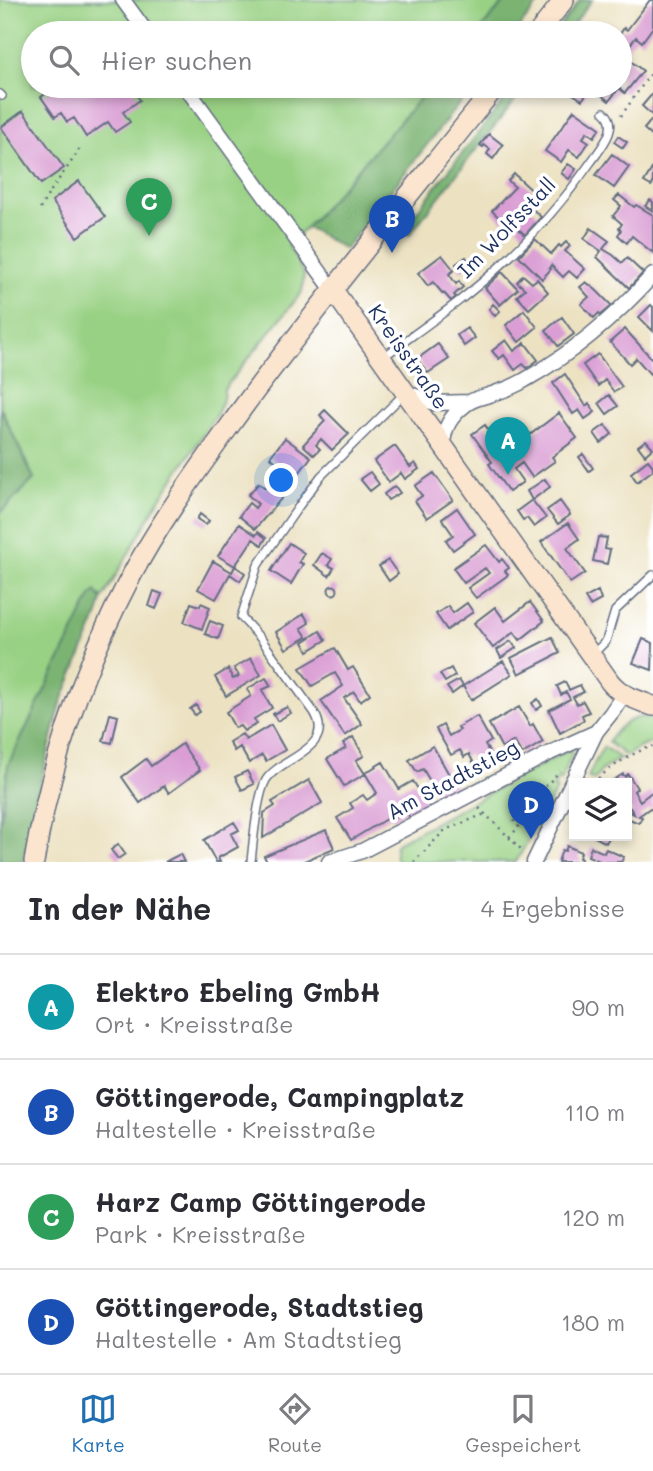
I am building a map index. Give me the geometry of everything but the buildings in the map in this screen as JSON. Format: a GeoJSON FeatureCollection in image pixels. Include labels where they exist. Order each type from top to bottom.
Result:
{"type":"FeatureCollection","features":[{"type":"Feature","properties":{"kind":"main road"},"geometry":{"type":"LineString","coordinates":[[547,21],[564,0]]}},
{"type":"Feature","properties":{"kind":"main road"},"geometry":{"type":"LineString","coordinates":[[34,862],[48,795],[83,681],[128,582],[150,543],[192,478],[284,352],[486,98]]}},
{"type":"Feature","properties":{"kind":"main road","name":"Kreisstraße"},"geometry":{"type":"LineString","coordinates":[[332,290],[615,689],[653,706]]}},
{"type":"Feature","properties":{"kind":"street"},"geometry":{"type":"LineString","coordinates":[[123,0],[138,21]]}},
{"type":"Feature","properties":{"kind":"street","name":"Kreisstraße"},"geometry":{"type":"LineString","coordinates":[[194,98],[332,290]]}},
{"type":"Feature","properties":{"kind":"street"},"geometry":{"type":"LineString","coordinates":[[405,392],[434,403],[468,402],[513,387],[559,358],[620,309],[653,275]]}},
{"type":"Feature","properties":{"kind":"street"},"geometry":{"type":"LineString","coordinates":[[443,445],[445,427],[468,402]]}},
{"type":"Feature","properties":{"kind":"street","name":"Am Stadtstieg"},"geometry":{"type":"LineString","coordinates":[[534,861],[596,732],[624,694]]}},
{"type":"Feature","properties":{"kind":"street","name":"Am Stadtstieg"},"geometry":{"type":"LineString","coordinates":[[329,862],[368,855],[466,796],[550,752],[596,732]]}},
{"type":"Feature","properties":{"kind":"lane"},"geometry":{"type":"LineString","coordinates":[[604,112],[612,123],[609,133]]}},
{"type":"Feature","properties":{"kind":"lane","name":"Im Wolfsstall"},"geometry":{"type":"LineString","coordinates":[[382,359],[461,300],[502,265],[584,172],[609,133]]}},
{"type":"Feature","properties":{"kind":"lane"},"geometry":{"type":"LineString","coordinates":[[251,862],[265,783],[272,772],[309,748],[318,735],[319,728],[317,716],[261,639],[241,617],[252,580],[262,558],[321,476],[405,392]]}},
{"type":"Feature","properties":{"kind":"lane"},"geometry":{"type":"LineString","coordinates":[[592,655],[606,641],[615,611],[653,575]]}},
{"type":"Feature","properties":{"kind":"path"},"geometry":{"type":"LineString","coordinates":[[609,133],[653,70]]}},
{"type":"Feature","properties":{"kind":"path"},"geometry":{"type":"LineString","coordinates":[[40,209],[81,146]]}},
{"type":"Feature","properties":{"kind":"path"},"geometry":{"type":"LineString","coordinates":[[599,778],[629,756],[653,746]]}},
{"type":"Feature","properties":{"kind":"path"},"geometry":{"type":"LineString","coordinates":[[509,837],[519,827],[513,820],[562,768]]}},
{"type":"Feature","properties":{"kind":"path"},"geometry":{"type":"LineString","coordinates":[[466,796],[534,861]]}},
{"type":"Feature","properties":{"kind":"path"},"geometry":{"type":"LineString","coordinates":[[414,862],[445,830],[485,814]]}},
{"type":"Feature","properties":{"kind":"green space"},"geometry":{"type":"Polygon","coordinates":[[[0,0],[506,0],[488,21],[21,21],[21,98],[420,98],[288,245],[304,274],[302,292],[224,389],[218,412],[158,502],[102,600],[100,596],[8,765],[0,824],[0,513],[34,479],[0,407],[0,0]]]}},
{"type":"Feature","properties":{"kind":"green space"},"geometry":{"type":"Polygon","coordinates":[[[506,0],[541,0],[524,21],[488,21],[506,0]]]}},
{"type":"Feature","properties":{"kind":"green space"},"geometry":{"type":"Polygon","coordinates":[[[580,0],[592,0],[576,21],[564,21],[580,0]]]}},
{"type":"Feature","properties":{"kind":"green space"},"geometry":{"type":"Polygon","coordinates":[[[420,98],[464,98],[345,249],[307,227],[420,98]]]}},
{"type":"Feature","properties":{"kind":"green space"},"geometry":{"type":"Polygon","coordinates":[[[506,98],[517,98],[409,235],[403,229],[506,98]]]}},
{"type":"Feature","properties":{"kind":"green space"},"geometry":{"type":"Polygon","coordinates":[[[0,407],[34,479],[0,513],[0,407]]]}},
{"type":"Feature","properties":{"kind":"green space"},"geometry":{"type":"Polygon","coordinates":[[[96,591],[102,600],[98,615],[61,703],[23,862],[0,862],[0,824],[8,765],[91,596],[96,591]]]}},
{"type":"Feature","properties":{"kind":"green space"},"geometry":{"type":"Polygon","coordinates":[[[643,717],[653,720],[653,742],[626,756],[608,742],[623,725],[643,717]]]}},
{"type":"Feature","properties":{"kind":"green space"},"geometry":{"type":"Polygon","coordinates":[[[604,747],[620,758],[602,770],[596,778],[590,778],[588,777],[604,747]]]}},
{"type":"Feature","properties":{"kind":"green space"},"geometry":{"type":"Polygon","coordinates":[[[569,750],[573,751],[561,781],[557,780],[554,787],[557,789],[516,862],[398,862],[395,852],[397,843],[569,750]]]}},
{"type":"Feature","properties":{"kind":"place","name":"Harz Camp Göttingerode"},"geometry":{"type":"Point","coordinates":[149,236]}},
{"type":"Feature","properties":{"kind":"place","name":"Göttingerode, Campingplatz"},"geometry":{"type":"Point","coordinates":[392,253]}},
{"type":"Feature","properties":{"kind":"place","name":"Elektro Ebeling GmbH"},"geometry":{"type":"Point","coordinates":[508,475]}},
{"type":"Feature","properties":{"kind":"place","name":"Göttingerode, Stadtstieg"},"geometry":{"type":"Point","coordinates":[531,839]}}]}
